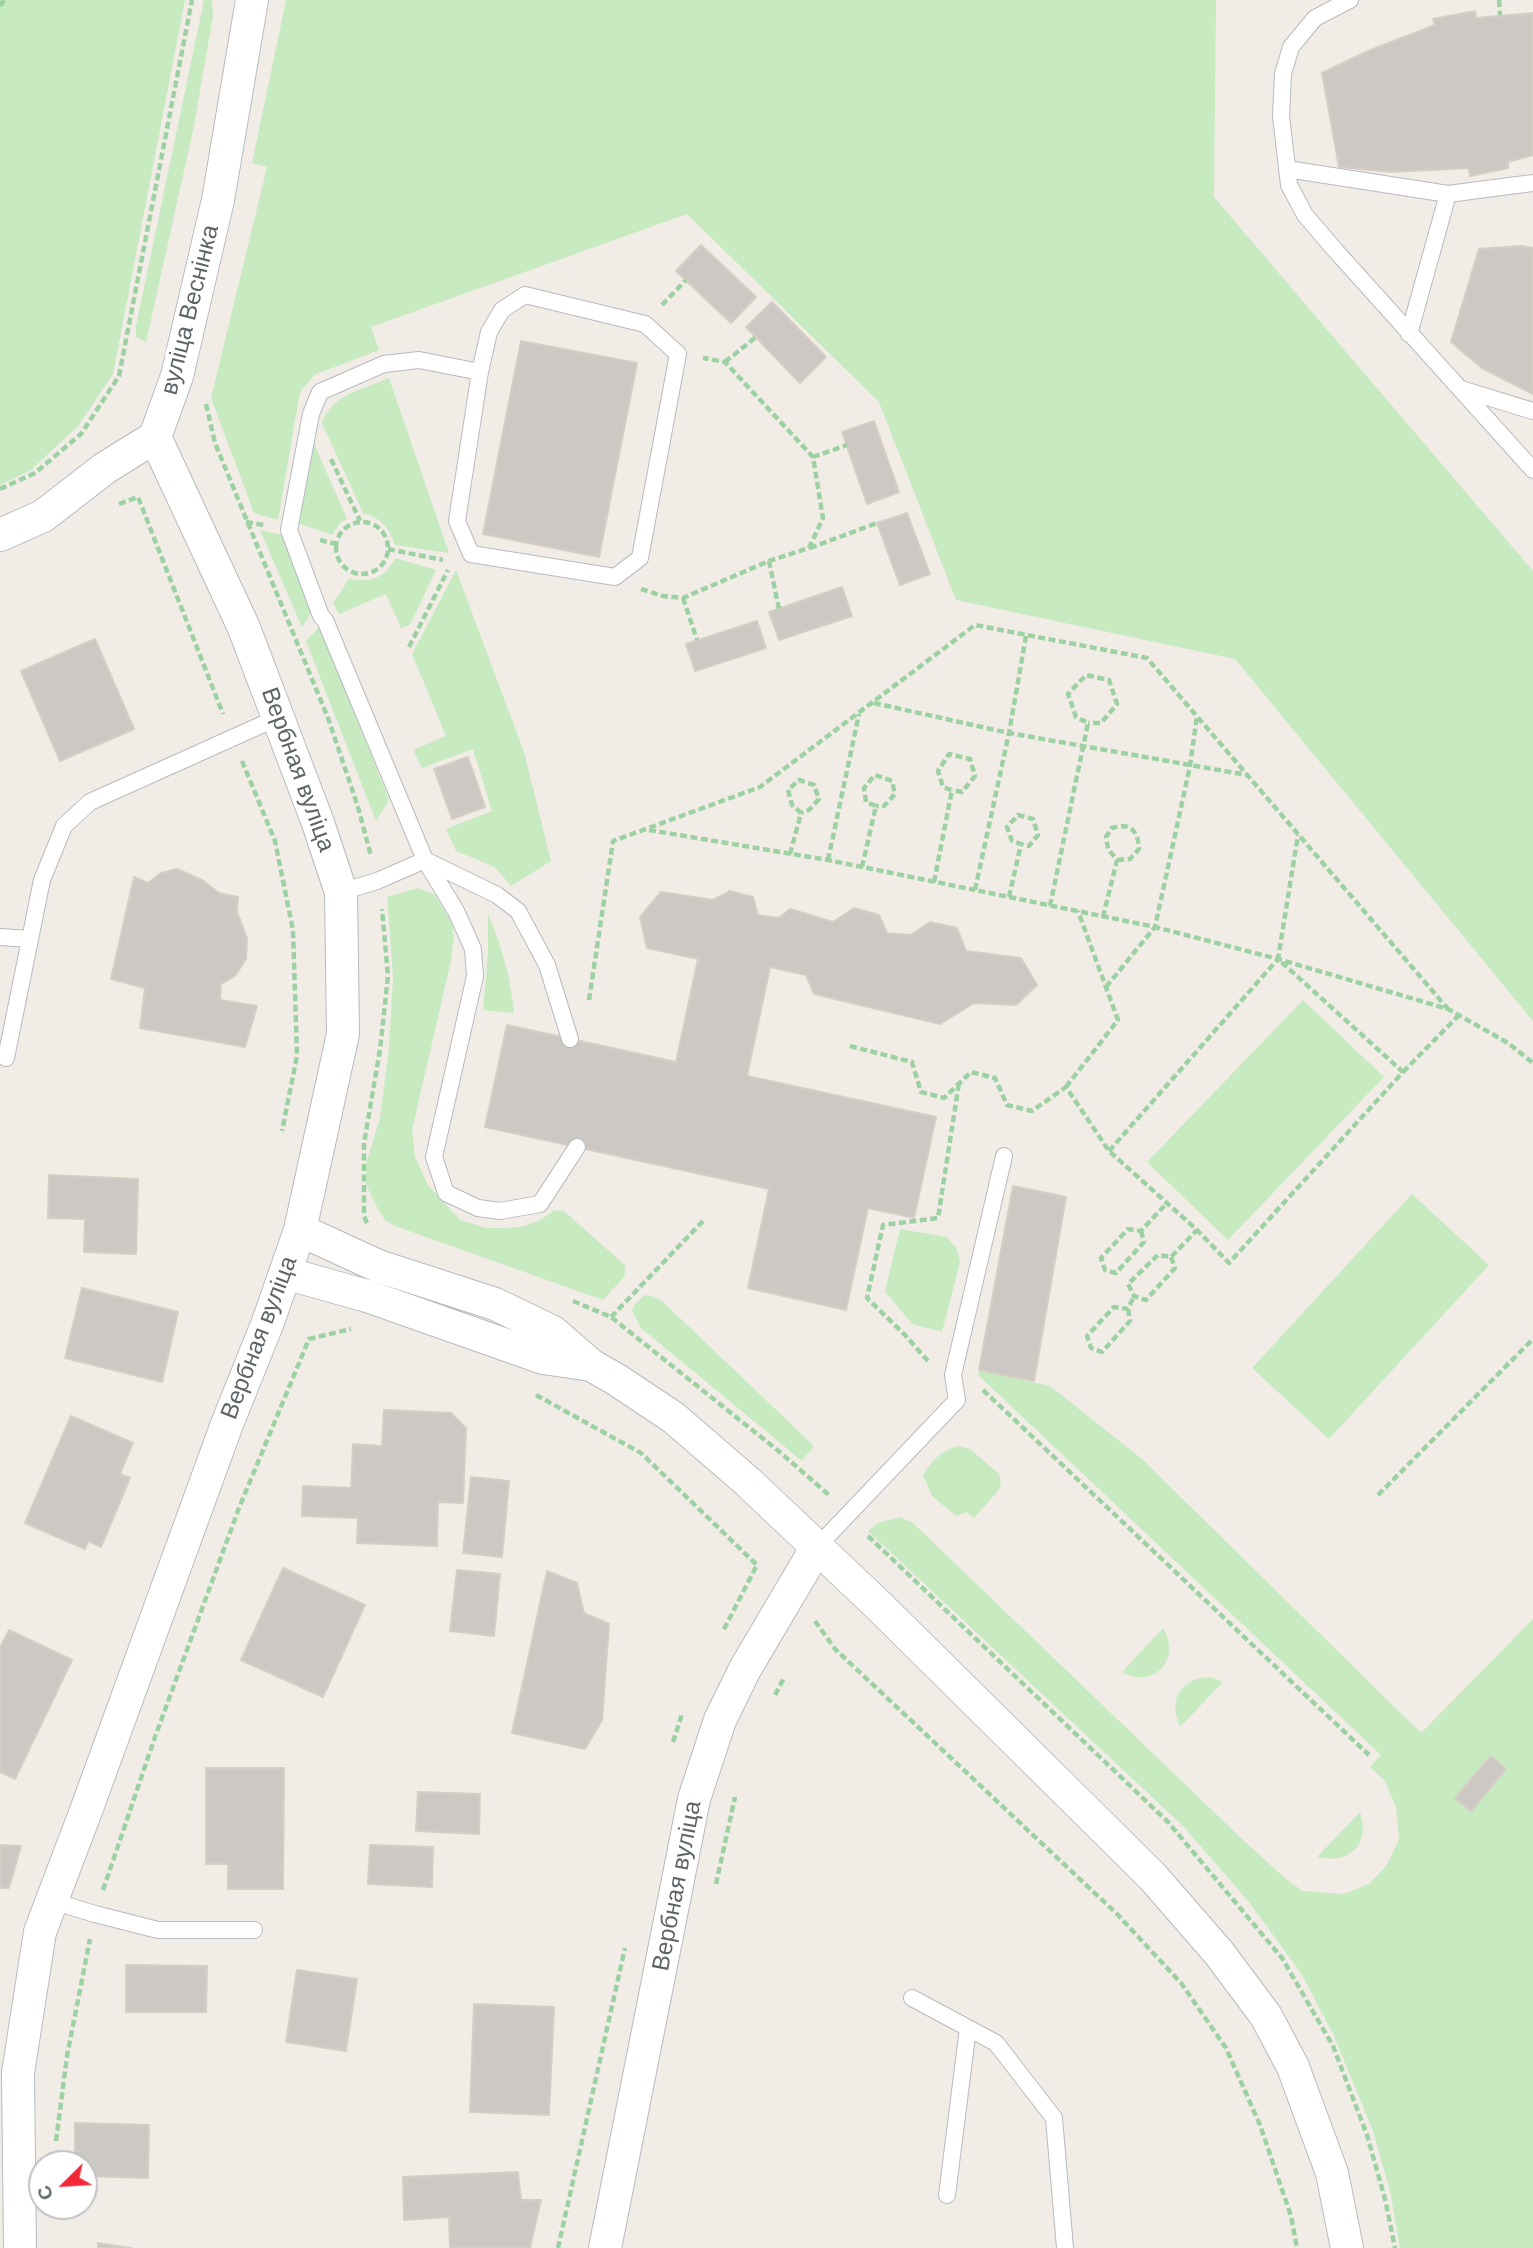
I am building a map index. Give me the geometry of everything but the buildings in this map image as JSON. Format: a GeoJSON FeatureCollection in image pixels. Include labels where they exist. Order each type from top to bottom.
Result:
{"type":"FeatureCollection","features":[{"type":"Feature","properties":{"kind":"street","name":"вуліца Веснінка"},"geometry":{"type":"LineString","coordinates":[[155,437],[177,376],[207,253],[252,0]]}},
{"type":"Feature","properties":{"kind":"street"},"geometry":{"type":"LineString","coordinates":[[0,535],[43,516],[104,468],[155,437]]}},
{"type":"Feature","properties":{"kind":"street","name":"Вербная вуліца"},"geometry":{"type":"LineString","coordinates":[[20,2248],[18,2073],[40,1932],[300,1230],[343,1034],[341,892],[318,823],[244,628],[155,437]]}},
{"type":"Feature","properties":{"kind":"street"},"geometry":{"type":"LineString","coordinates":[[300,1230],[378,1266],[495,1304],[553,1332],[592,1365],[674,1418],[817,1547],[1152,1876],[1219,1953],[1266,2016],[1293,2067],[1332,2173],[1347,2248]]}},
{"type":"Feature","properties":{"kind":"street"},"geometry":{"type":"LineString","coordinates":[[285,1272],[367,1296],[543,1358],[592,1365]]}},
{"type":"Feature","properties":{"kind":"street","name":"Вербная вуліца"},"geometry":{"type":"LineString","coordinates":[[605,2248],[694,1799],[720,1720],[745,1669],[817,1547]]}},
{"type":"Feature","properties":{"kind":"lane"},"geometry":{"type":"LineString","coordinates":[[1350,0],[1315,18],[1291,47],[1283,74],[1281,116],[1289,185],[1305,215],[1533,470]]}},
{"type":"Feature","properties":{"kind":"lane"},"geometry":{"type":"LineString","coordinates":[[1287,169],[1448,194],[1533,183]]}},
{"type":"Feature","properties":{"kind":"lane"},"geometry":{"type":"LineString","coordinates":[[1409,334],[1448,194]]}},
{"type":"Feature","properties":{"kind":"lane"},"geometry":{"type":"LineString","coordinates":[[525,295],[645,324],[678,354],[640,558],[615,576],[471,554],[457,521],[480,372],[489,332],[502,310],[525,295]]}},
{"type":"Feature","properties":{"kind":"lane"},"geometry":{"type":"LineString","coordinates":[[480,372],[419,360],[384,364],[320,392],[311,414],[289,530],[321,616],[325,620],[425,860],[456,911],[473,949],[475,976],[434,1157],[446,1193],[478,1208],[500,1211],[540,1204],[577,1147]]}},
{"type":"Feature","properties":{"kind":"lane"},"geometry":{"type":"LineString","coordinates":[[1459,388],[1533,411]]}},
{"type":"Feature","properties":{"kind":"lane"},"geometry":{"type":"LineString","coordinates":[[6,1058],[42,880],[64,826],[90,802],[279,717]]}},
{"type":"Feature","properties":{"kind":"lane"},"geometry":{"type":"LineString","coordinates":[[341,892],[377,881],[425,860],[497,895],[518,911],[547,965],[570,1039]]}},
{"type":"Feature","properties":{"kind":"lane"},"geometry":{"type":"LineString","coordinates":[[0,937],[30,939]]}},
{"type":"Feature","properties":{"kind":"lane"},"geometry":{"type":"LineString","coordinates":[[817,1547],[957,1401],[953,1375],[1004,1156]]}},
{"type":"Feature","properties":{"kind":"lane"},"geometry":{"type":"LineString","coordinates":[[52,1900],[158,1930],[254,1930]]}},
{"type":"Feature","properties":{"kind":"lane"},"geometry":{"type":"LineString","coordinates":[[912,1998],[996,2043],[1054,2118],[1065,2248]]}},
{"type":"Feature","properties":{"kind":"lane"},"geometry":{"type":"LineString","coordinates":[[947,2196],[968,2028]]}},
{"type":"Feature","properties":{"kind":"path"},"geometry":{"type":"LineString","coordinates":[[0,5],[4,0]]}},
{"type":"Feature","properties":{"kind":"path"},"geometry":{"type":"LineString","coordinates":[[0,489],[36,473],[81,434],[119,376],[192,0]]}},
{"type":"Feature","properties":{"kind":"path"},"geometry":{"type":"LineString","coordinates":[[1499,0],[1500,15]]}},
{"type":"Feature","properties":{"kind":"path"},"geometry":{"type":"LineString","coordinates":[[725,362],[756,337]]}},
{"type":"Feature","properties":{"kind":"path"},"geometry":{"type":"LineString","coordinates":[[678,354],[725,362],[813,457],[823,518],[809,548]]}},
{"type":"Feature","properties":{"kind":"path"},"geometry":{"type":"LineString","coordinates":[[206,402],[215,443],[328,718],[358,807],[382,903],[388,976],[380,1051],[364,1143],[364,1216]]}},
{"type":"Feature","properties":{"kind":"path"},"geometry":{"type":"LineString","coordinates":[[311,414],[360,522]]}},
{"type":"Feature","properties":{"kind":"path"},"geometry":{"type":"LineString","coordinates":[[813,457],[847,445]]}},
{"type":"Feature","properties":{"kind":"path"},"geometry":{"type":"LineString","coordinates":[[138,497],[275,841],[293,930],[297,1056],[280,1143]]}},
{"type":"Feature","properties":{"kind":"path"},"geometry":{"type":"LineString","coordinates":[[360,522],[370,523],[384,533],[388,549],[387,557],[376,570],[361,574],[345,568],[340,562],[336,544],[338,536],[351,524],[360,522]]}},
{"type":"Feature","properties":{"kind":"path"},"geometry":{"type":"LineString","coordinates":[[615,576],[645,592],[683,598],[769,561],[877,523]]}},
{"type":"Feature","properties":{"kind":"path"},"geometry":{"type":"LineString","coordinates":[[388,549],[453,561],[409,647]]}},
{"type":"Feature","properties":{"kind":"path"},"geometry":{"type":"LineString","coordinates":[[769,561],[779,608]]}},
{"type":"Feature","properties":{"kind":"path"},"geometry":{"type":"LineString","coordinates":[[683,598],[697,640]]}},
{"type":"Feature","properties":{"kind":"path"},"geometry":{"type":"LineString","coordinates":[[589,1000],[614,841],[760,787],[975,625],[1147,658],[1448,1009]]}},
{"type":"Feature","properties":{"kind":"path"},"geometry":{"type":"LineString","coordinates":[[975,890],[1009,733],[1026,636]]}},
{"type":"Feature","properties":{"kind":"path"},"geometry":{"type":"LineString","coordinates":[[1086,675],[1110,680],[1117,704],[1101,723],[1088,723],[1076,717],[1069,694],[1086,675]]}},
{"type":"Feature","properties":{"kind":"path"},"geometry":{"type":"LineString","coordinates":[[873,703],[1009,733],[1248,775]]}},
{"type":"Feature","properties":{"kind":"path"},"geometry":{"type":"LineString","coordinates":[[828,860],[859,713]]}},
{"type":"Feature","properties":{"kind":"path"},"geometry":{"type":"LineString","coordinates":[[1106,987],[1155,927],[1190,766],[1197,716]]}},
{"type":"Feature","properties":{"kind":"path"},"geometry":{"type":"LineString","coordinates":[[1050,906],[1088,723]]}},
{"type":"Feature","properties":{"kind":"path"},"geometry":{"type":"LineString","coordinates":[[949,754],[970,759],[975,776],[962,792],[952,790],[943,787],[938,771],[949,754]]}},
{"type":"Feature","properties":{"kind":"path"},"geometry":{"type":"LineString","coordinates":[[875,775],[892,780],[895,794],[884,806],[876,806],[866,802],[864,788],[875,775]]}},
{"type":"Feature","properties":{"kind":"path"},"geometry":{"type":"LineString","coordinates":[[799,780],[814,785],[819,799],[809,810],[801,813],[792,806],[788,790],[799,780]]}},
{"type":"Feature","properties":{"kind":"path"},"geometry":{"type":"LineString","coordinates":[[934,882],[952,790]]}},
{"type":"Feature","properties":{"kind":"path"},"geometry":{"type":"LineString","coordinates":[[862,867],[876,806]]}},
{"type":"Feature","properties":{"kind":"path"},"geometry":{"type":"LineString","coordinates":[[790,854],[801,813]]}},
{"type":"Feature","properties":{"kind":"path"},"geometry":{"type":"LineString","coordinates":[[1018,815],[1033,819],[1038,835],[1029,846],[1021,844],[1012,841],[1007,827],[1018,815]]}},
{"type":"Feature","properties":{"kind":"path"},"geometry":{"type":"LineString","coordinates":[[1122,825],[1132,829],[1138,837],[1139,849],[1130,859],[1118,860],[1108,849],[1106,837],[1112,828],[1122,825]]}},
{"type":"Feature","properties":{"kind":"path"},"geometry":{"type":"LineString","coordinates":[[648,830],[828,860],[1078,911],[1155,927],[1278,959],[1448,1009],[1508,1043],[1533,1063]]}},
{"type":"Feature","properties":{"kind":"path"},"geometry":{"type":"LineString","coordinates":[[1109,1151],[1278,959],[1298,834]]}},
{"type":"Feature","properties":{"kind":"path"},"geometry":{"type":"LineString","coordinates":[[1009,897],[1021,844]]}},
{"type":"Feature","properties":{"kind":"path"},"geometry":{"type":"LineString","coordinates":[[1103,917],[1118,860]]}},
{"type":"Feature","properties":{"kind":"path"},"geometry":{"type":"LineString","coordinates":[[850,1046],[912,1062],[921,1091],[944,1098],[971,1072],[995,1078],[1007,1105],[1032,1111],[1066,1087],[1118,1020],[1078,911]]}},
{"type":"Feature","properties":{"kind":"path"},"geometry":{"type":"LineString","coordinates":[[1278,959],[1403,1072]]}},
{"type":"Feature","properties":{"kind":"path"},"geometry":{"type":"LineString","coordinates":[[1066,1087],[1109,1151],[1230,1263],[1403,1072],[1460,1014]]}},
{"type":"Feature","properties":{"kind":"path"},"geometry":{"type":"LineString","coordinates":[[960,1083],[937,1218],[883,1225],[867,1298],[944,1378],[953,1375],[969,1377],[1369,1755]]}},
{"type":"Feature","properties":{"kind":"path"},"geometry":{"type":"LineString","coordinates":[[1141,1231],[1166,1203]]}},
{"type":"Feature","properties":{"kind":"path"},"geometry":{"type":"LineString","coordinates":[[611,1317],[704,1220]]}},
{"type":"Feature","properties":{"kind":"path"},"geometry":{"type":"LineString","coordinates":[[1128,1229],[1141,1231],[1144,1242],[1116,1273],[1105,1270],[1101,1258],[1128,1229]]}},
{"type":"Feature","properties":{"kind":"path"},"geometry":{"type":"LineString","coordinates":[[1171,1257],[1197,1230]]}},
{"type":"Feature","properties":{"kind":"path"},"geometry":{"type":"LineString","coordinates":[[1158,1255],[1171,1257],[1175,1268],[1146,1300],[1134,1296],[1128,1284],[1158,1255]]}},
{"type":"Feature","properties":{"kind":"path"},"geometry":{"type":"LineString","coordinates":[[1128,1309],[1114,1307],[1087,1336],[1091,1348],[1102,1352],[1130,1321],[1128,1309],[1134,1296]]}},
{"type":"Feature","properties":{"kind":"path"},"geometry":{"type":"LineString","coordinates":[[55,2148],[67,2056],[95,1914],[155,1737],[239,1508],[309,1339],[355,1328]]}},
{"type":"Feature","properties":{"kind":"path"},"geometry":{"type":"LineString","coordinates":[[1378,1495],[1533,1339]]}},
{"type":"Feature","properties":{"kind":"path"},"geometry":{"type":"LineString","coordinates":[[535,1394],[641,1453],[757,1565],[721,1635]]}},
{"type":"Feature","properties":{"kind":"path"},"geometry":{"type":"LineString","coordinates":[[809,1632],[815,1621],[835,1649],[1117,1914],[1181,1983],[1226,2048],[1260,2125],[1292,2216],[1297,2248]]}},
{"type":"Feature","properties":{"kind":"path"},"geometry":{"type":"LineString","coordinates":[[773,1698],[785,1676]]}},
{"type":"Feature","properties":{"kind":"path"},"geometry":{"type":"LineString","coordinates":[[671,1747],[686,1705]]}},
{"type":"Feature","properties":{"kind":"path"},"geometry":{"type":"LineString","coordinates":[[715,1890],[735,1797]]}},
{"type":"Feature","properties":{"kind":"path"},"geometry":{"type":"LineString","coordinates":[[558,2248],[627,1941]]}},
{"type":"Feature","properties":{"kind":"green space"},"geometry":{"type":"Polygon","coordinates":[[[0,0],[185,0],[113,374],[78,426],[31,470],[0,485],[0,0]]]}},
{"type":"Feature","properties":{"kind":"green space"},"geometry":{"type":"Polygon","coordinates":[[[204,0],[212,0],[213,16],[194,126],[146,342],[136,337],[136,326],[204,0]]]}},
{"type":"Feature","properties":{"kind":"green space"},"geometry":{"type":"Polygon","coordinates":[[[286,0],[1216,0],[1214,197],[1533,571],[1533,1021],[1235,659],[956,600],[879,402],[687,214],[371,327],[379,350],[314,375],[300,392],[278,520],[254,513],[211,398],[267,167],[252,163],[286,0]]]}},
{"type":"Feature","properties":{"kind":"green space"},"geometry":{"type":"Polygon","coordinates":[[[389,378],[449,553],[395,545],[384,524],[363,513],[322,423],[326,413],[341,399],[389,378]]]}},
{"type":"Feature","properties":{"kind":"green space"},"geometry":{"type":"Polygon","coordinates":[[[312,439],[347,519],[341,522],[332,535],[297,523],[312,439]]]}},
{"type":"Feature","properties":{"kind":"green space"},"geometry":{"type":"Polygon","coordinates":[[[260,530],[284,535],[313,610],[302,627],[260,530]]]}},
{"type":"Feature","properties":{"kind":"green space"},"geometry":{"type":"Polygon","coordinates":[[[395,558],[436,570],[410,625],[401,628],[386,594],[339,614],[333,603],[349,579],[364,580],[382,575],[395,558]]]}},
{"type":"Feature","properties":{"kind":"green space"},"geometry":{"type":"Polygon","coordinates":[[[456,570],[524,752],[551,861],[511,886],[495,867],[456,851],[446,829],[492,811],[473,749],[422,768],[413,750],[446,736],[412,654],[456,570]]]}},
{"type":"Feature","properties":{"kind":"green space"},"geometry":{"type":"Polygon","coordinates":[[[320,626],[389,800],[376,821],[306,641],[320,626]]]}},
{"type":"Feature","properties":{"kind":"green space"},"geometry":{"type":"Polygon","coordinates":[[[418,888],[435,895],[452,923],[454,937],[451,961],[412,1130],[415,1157],[428,1185],[460,1220],[486,1228],[508,1228],[540,1220],[555,1210],[564,1211],[626,1266],[624,1277],[603,1300],[395,1226],[386,1221],[380,1213],[366,1185],[366,1164],[380,1118],[389,1047],[393,977],[387,897],[418,888]]]}},
{"type":"Feature","properties":{"kind":"green space"},"geometry":{"type":"Polygon","coordinates":[[[488,914],[505,963],[514,1013],[483,1010],[488,914]]]}},
{"type":"Feature","properties":{"kind":"green space"},"geometry":{"type":"Polygon","coordinates":[[[1303,1000],[1384,1077],[1228,1240],[1147,1162],[1303,1000]]]}},
{"type":"Feature","properties":{"kind":"green space"},"geometry":{"type":"Polygon","coordinates":[[[1412,1194],[1489,1265],[1329,1439],[1252,1368],[1412,1194]]]}},
{"type":"Feature","properties":{"kind":"green space"},"geometry":{"type":"Polygon","coordinates":[[[900,1229],[947,1237],[957,1249],[960,1262],[942,1332],[912,1324],[885,1291],[900,1229]]]}},
{"type":"Feature","properties":{"kind":"green space"},"geometry":{"type":"Polygon","coordinates":[[[645,1295],[661,1300],[814,1446],[802,1461],[641,1328],[632,1311],[645,1295]]]}},
{"type":"Feature","properties":{"kind":"green space"},"geometry":{"type":"Polygon","coordinates":[[[979,1370],[1050,1386],[1142,1459],[1421,1733],[1533,1619],[1533,2248],[1400,2248],[1390,2191],[1373,2131],[1333,2034],[1301,1973],[1249,1902],[1183,1826],[868,1531],[878,1523],[900,1517],[913,1523],[1241,1838],[1303,1891],[1344,1894],[1369,1884],[1387,1865],[1399,1839],[1396,1807],[1385,1781],[1370,1767],[1381,1755],[978,1375],[979,1370]]]}},
{"type":"Feature","properties":{"kind":"green space"},"geometry":{"type":"Polygon","coordinates":[[[957,1446],[970,1449],[999,1474],[1001,1483],[998,1491],[974,1518],[967,1512],[956,1516],[932,1496],[923,1475],[937,1457],[957,1446]]]}},
{"type":"Feature","properties":{"kind":"green space"},"geometry":{"type":"Polygon","coordinates":[[[1163,1628],[1169,1650],[1162,1668],[1145,1677],[1134,1677],[1122,1672],[1163,1628]]]}},
{"type":"Feature","properties":{"kind":"green space"},"geometry":{"type":"Polygon","coordinates":[[[1211,1677],[1223,1682],[1180,1727],[1175,1708],[1179,1692],[1191,1681],[1211,1677]]]}},
{"type":"Feature","properties":{"kind":"green space"},"geometry":{"type":"Polygon","coordinates":[[[1360,1812],[1362,1834],[1355,1850],[1339,1858],[1317,1857],[1360,1812]]]}}]}
